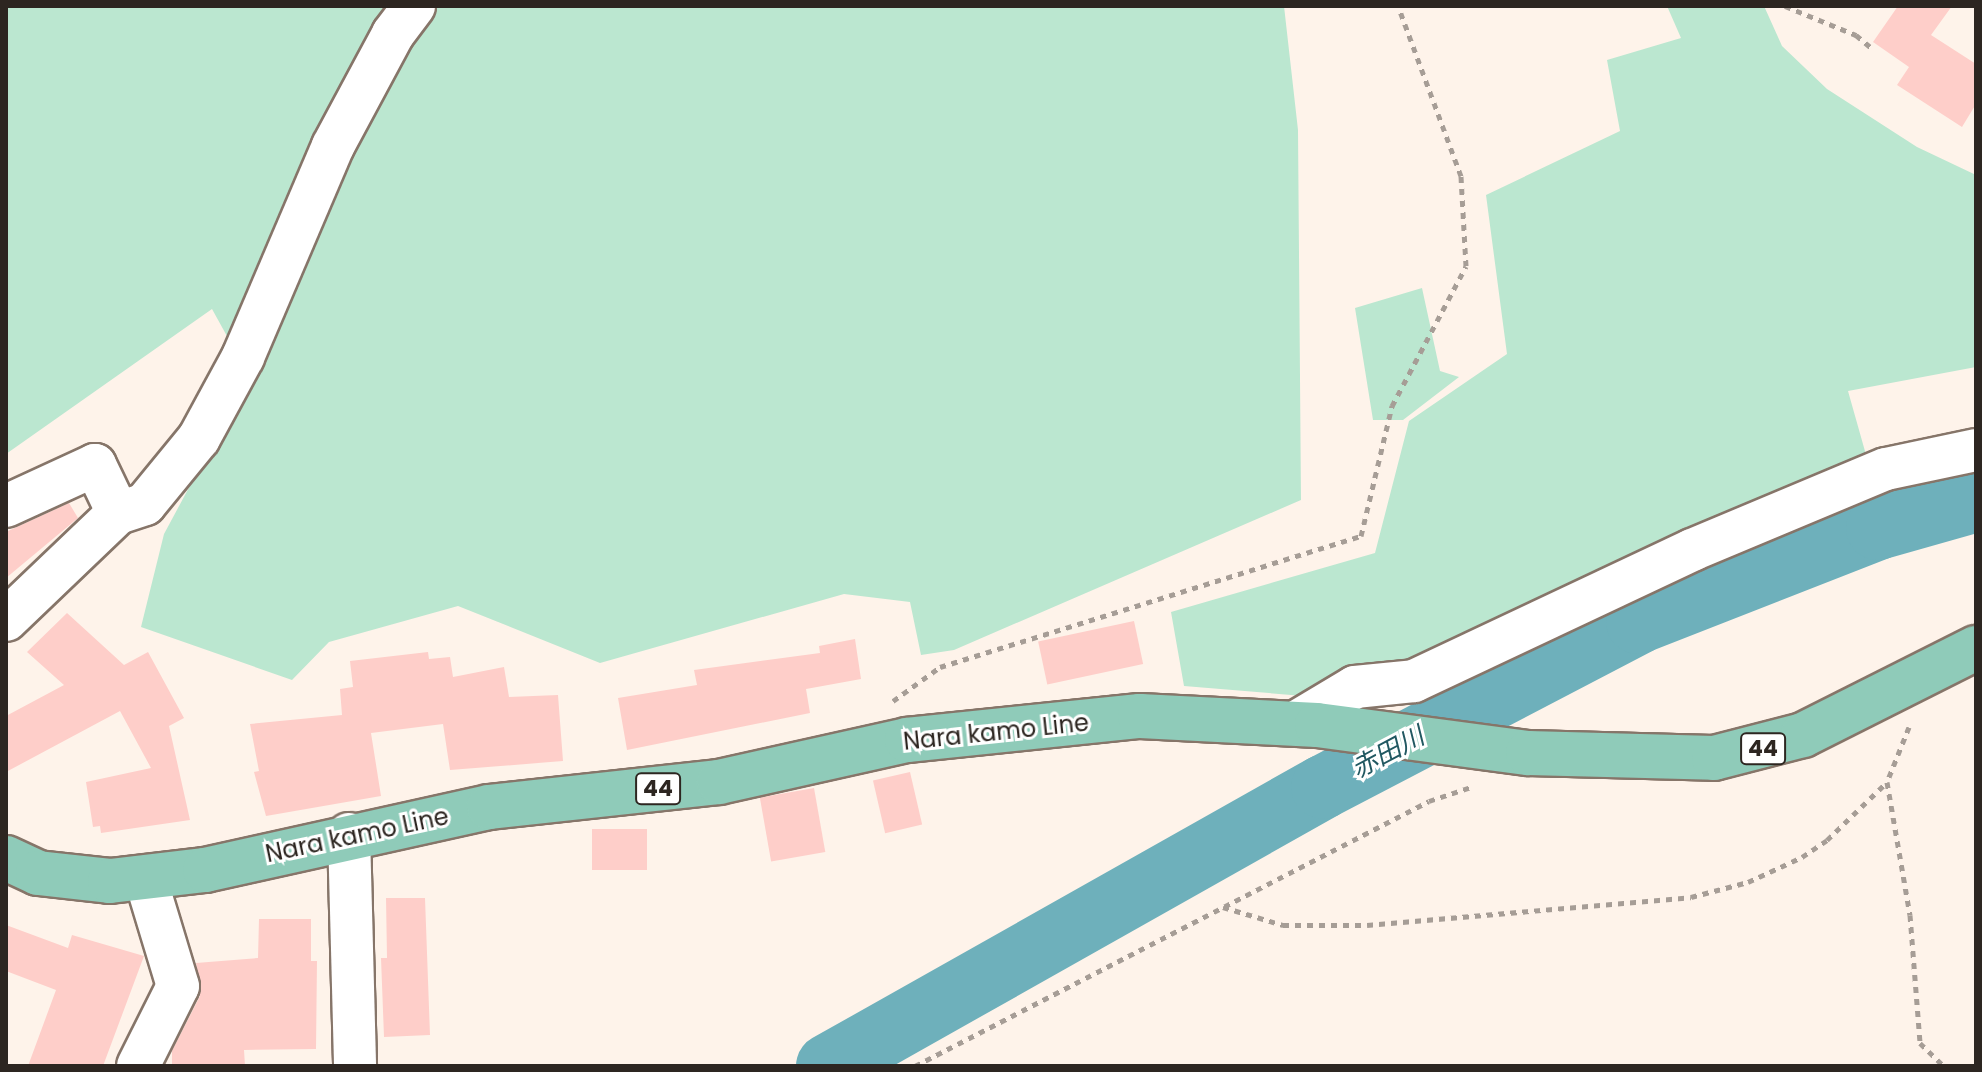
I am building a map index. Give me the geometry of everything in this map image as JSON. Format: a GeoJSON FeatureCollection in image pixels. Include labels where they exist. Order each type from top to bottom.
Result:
{"type":"FeatureCollection","features":[{"type":"Feature","properties":{"kind":"main road","name":"Nara kamo Line"},"geometry":{"type":"LineString","coordinates":[[6,858],[38,873],[110,881],[205,870],[349,834],[489,807],[719,782],[907,740],[1140,716],[1305,724],[1528,753],[1678,760],[1745,753],[1803,735],[1921,680],[1976,648]]}},
{"type":"Feature","properties":{"kind":"street"},"geometry":{"type":"LineString","coordinates":[[6,620],[118,513],[145,504],[199,438],[243,357],[333,146],[393,34],[414,6]]}},
{"type":"Feature","properties":{"kind":"street"},"geometry":{"type":"LineString","coordinates":[[1305,724],[1355,687],[1414,681],[1692,550],[1886,469],[1976,450]]}},
{"type":"Feature","properties":{"kind":"street"},"geometry":{"type":"LineString","coordinates":[[6,506],[95,465],[118,513]]}},
{"type":"Feature","properties":{"kind":"street"},"geometry":{"type":"LineString","coordinates":[[349,834],[355,1066]]}},
{"type":"Feature","properties":{"kind":"street"},"geometry":{"type":"LineString","coordinates":[[138,1066],[178,986],[145,877]]}},
{"type":"Feature","properties":{"kind":"path"},"geometry":{"type":"LineString","coordinates":[[880,710],[940,667],[1361,536],[1392,406],[1466,266],[1461,176],[1398,6]]}},
{"type":"Feature","properties":{"kind":"path"},"geometry":{"type":"LineString","coordinates":[[1785,6],[1856,35],[1874,50]]}},
{"type":"Feature","properties":{"kind":"path"},"geometry":{"type":"LineString","coordinates":[[1223,907],[1283,925],[1367,925],[1691,897],[1748,882],[1802,857],[1827,840],[1887,782],[1903,750],[1921,680]]}},
{"type":"Feature","properties":{"kind":"path"},"geometry":{"type":"LineString","coordinates":[[1887,782],[1910,915],[1920,1043],[1944,1066]]}},
{"type":"Feature","properties":{"kind":"path"},"geometry":{"type":"LineString","coordinates":[[915,1066],[1429,801],[1483,784]]}},
{"type":"Feature","properties":{"kind":"green space"},"geometry":{"type":"Polygon","coordinates":[[[6,6],[1284,6],[1298,130],[1301,500],[954,650],[921,655],[910,602],[844,594],[600,663],[458,606],[329,642],[292,680],[141,627],[164,534],[249,376],[212,309],[6,454],[6,6]]]}},
{"type":"Feature","properties":{"kind":"green space"},"geometry":{"type":"Polygon","coordinates":[[[1667,6],[1764,6],[1782,46],[1827,89],[1917,147],[1976,175],[1976,367],[1848,391],[1872,476],[1375,702],[1184,686],[1171,612],[1375,553],[1409,421],[1507,354],[1486,195],[1620,131],[1607,60],[1681,38],[1667,6]]]}},
{"type":"Feature","properties":{"kind":"green space"},"geometry":{"type":"Polygon","coordinates":[[[1422,288],[1440,371],[1459,377],[1403,420],[1373,420],[1355,308],[1422,288]]]}},
{"type":"Feature","properties":{"kind":"building"},"geometry":{"type":"Polygon","coordinates":[[[1898,6],[1952,6],[1931,35],[1976,64],[1976,104],[1962,127],[1897,85],[1909,67],[1873,42],[1898,6]]]}},
{"type":"Feature","properties":{"kind":"building"},"geometry":{"type":"Polygon","coordinates":[[[69,503],[78,518],[6,578],[6,532],[69,503]]]}},
{"type":"Feature","properties":{"kind":"building"},"geometry":{"type":"Polygon","coordinates":[[[67,613],[124,665],[148,652],[184,718],[169,726],[190,820],[101,833],[100,826],[93,827],[86,782],[151,768],[120,711],[6,772],[6,716],[64,685],[27,652],[67,613]]]}},
{"type":"Feature","properties":{"kind":"building"},"geometry":{"type":"Polygon","coordinates":[[[1134,621],[1143,664],[1047,684],[1038,641],[1134,621]]]}},
{"type":"Feature","properties":{"kind":"building"},"geometry":{"type":"Polygon","coordinates":[[[855,639],[861,679],[806,689],[810,713],[627,750],[618,698],[697,685],[694,670],[820,653],[819,646],[855,639]]]}},
{"type":"Feature","properties":{"kind":"building"},"geometry":{"type":"Polygon","coordinates":[[[428,652],[429,659],[450,657],[453,677],[504,667],[509,697],[558,695],[563,761],[450,770],[443,724],[371,733],[381,796],[266,816],[254,772],[259,771],[250,724],[342,715],[340,689],[353,687],[350,661],[428,652]]]}},
{"type":"Feature","properties":{"kind":"building"},"geometry":{"type":"Polygon","coordinates":[[[910,772],[922,825],[885,833],[873,781],[910,772]]]}},
{"type":"Feature","properties":{"kind":"building"},"geometry":{"type":"Polygon","coordinates":[[[814,788],[825,852],[771,862],[760,798],[814,788]]]}},
{"type":"Feature","properties":{"kind":"building"},"geometry":{"type":"Polygon","coordinates":[[[592,829],[647,829],[647,870],[592,870],[592,829]]]}},
{"type":"Feature","properties":{"kind":"building"},"geometry":{"type":"Polygon","coordinates":[[[386,898],[425,898],[430,1035],[384,1037],[381,958],[387,958],[386,898]]]}},
{"type":"Feature","properties":{"kind":"building"},"geometry":{"type":"Polygon","coordinates":[[[259,919],[311,919],[311,961],[317,961],[316,1049],[244,1050],[245,1066],[172,1066],[172,1051],[200,996],[196,963],[258,958],[259,919]]]}},
{"type":"Feature","properties":{"kind":"building"},"geometry":{"type":"Polygon","coordinates":[[[6,925],[68,948],[72,935],[144,956],[103,1066],[28,1066],[56,990],[6,971],[6,925]]]}},
{"type":"Feature","properties":{"kind":"waterway","name":"赤田川"},"geometry":{"type":"LineString","coordinates":[[828,1066],[1323,787],[1638,622],[1878,528],[1976,500]]}}]}
